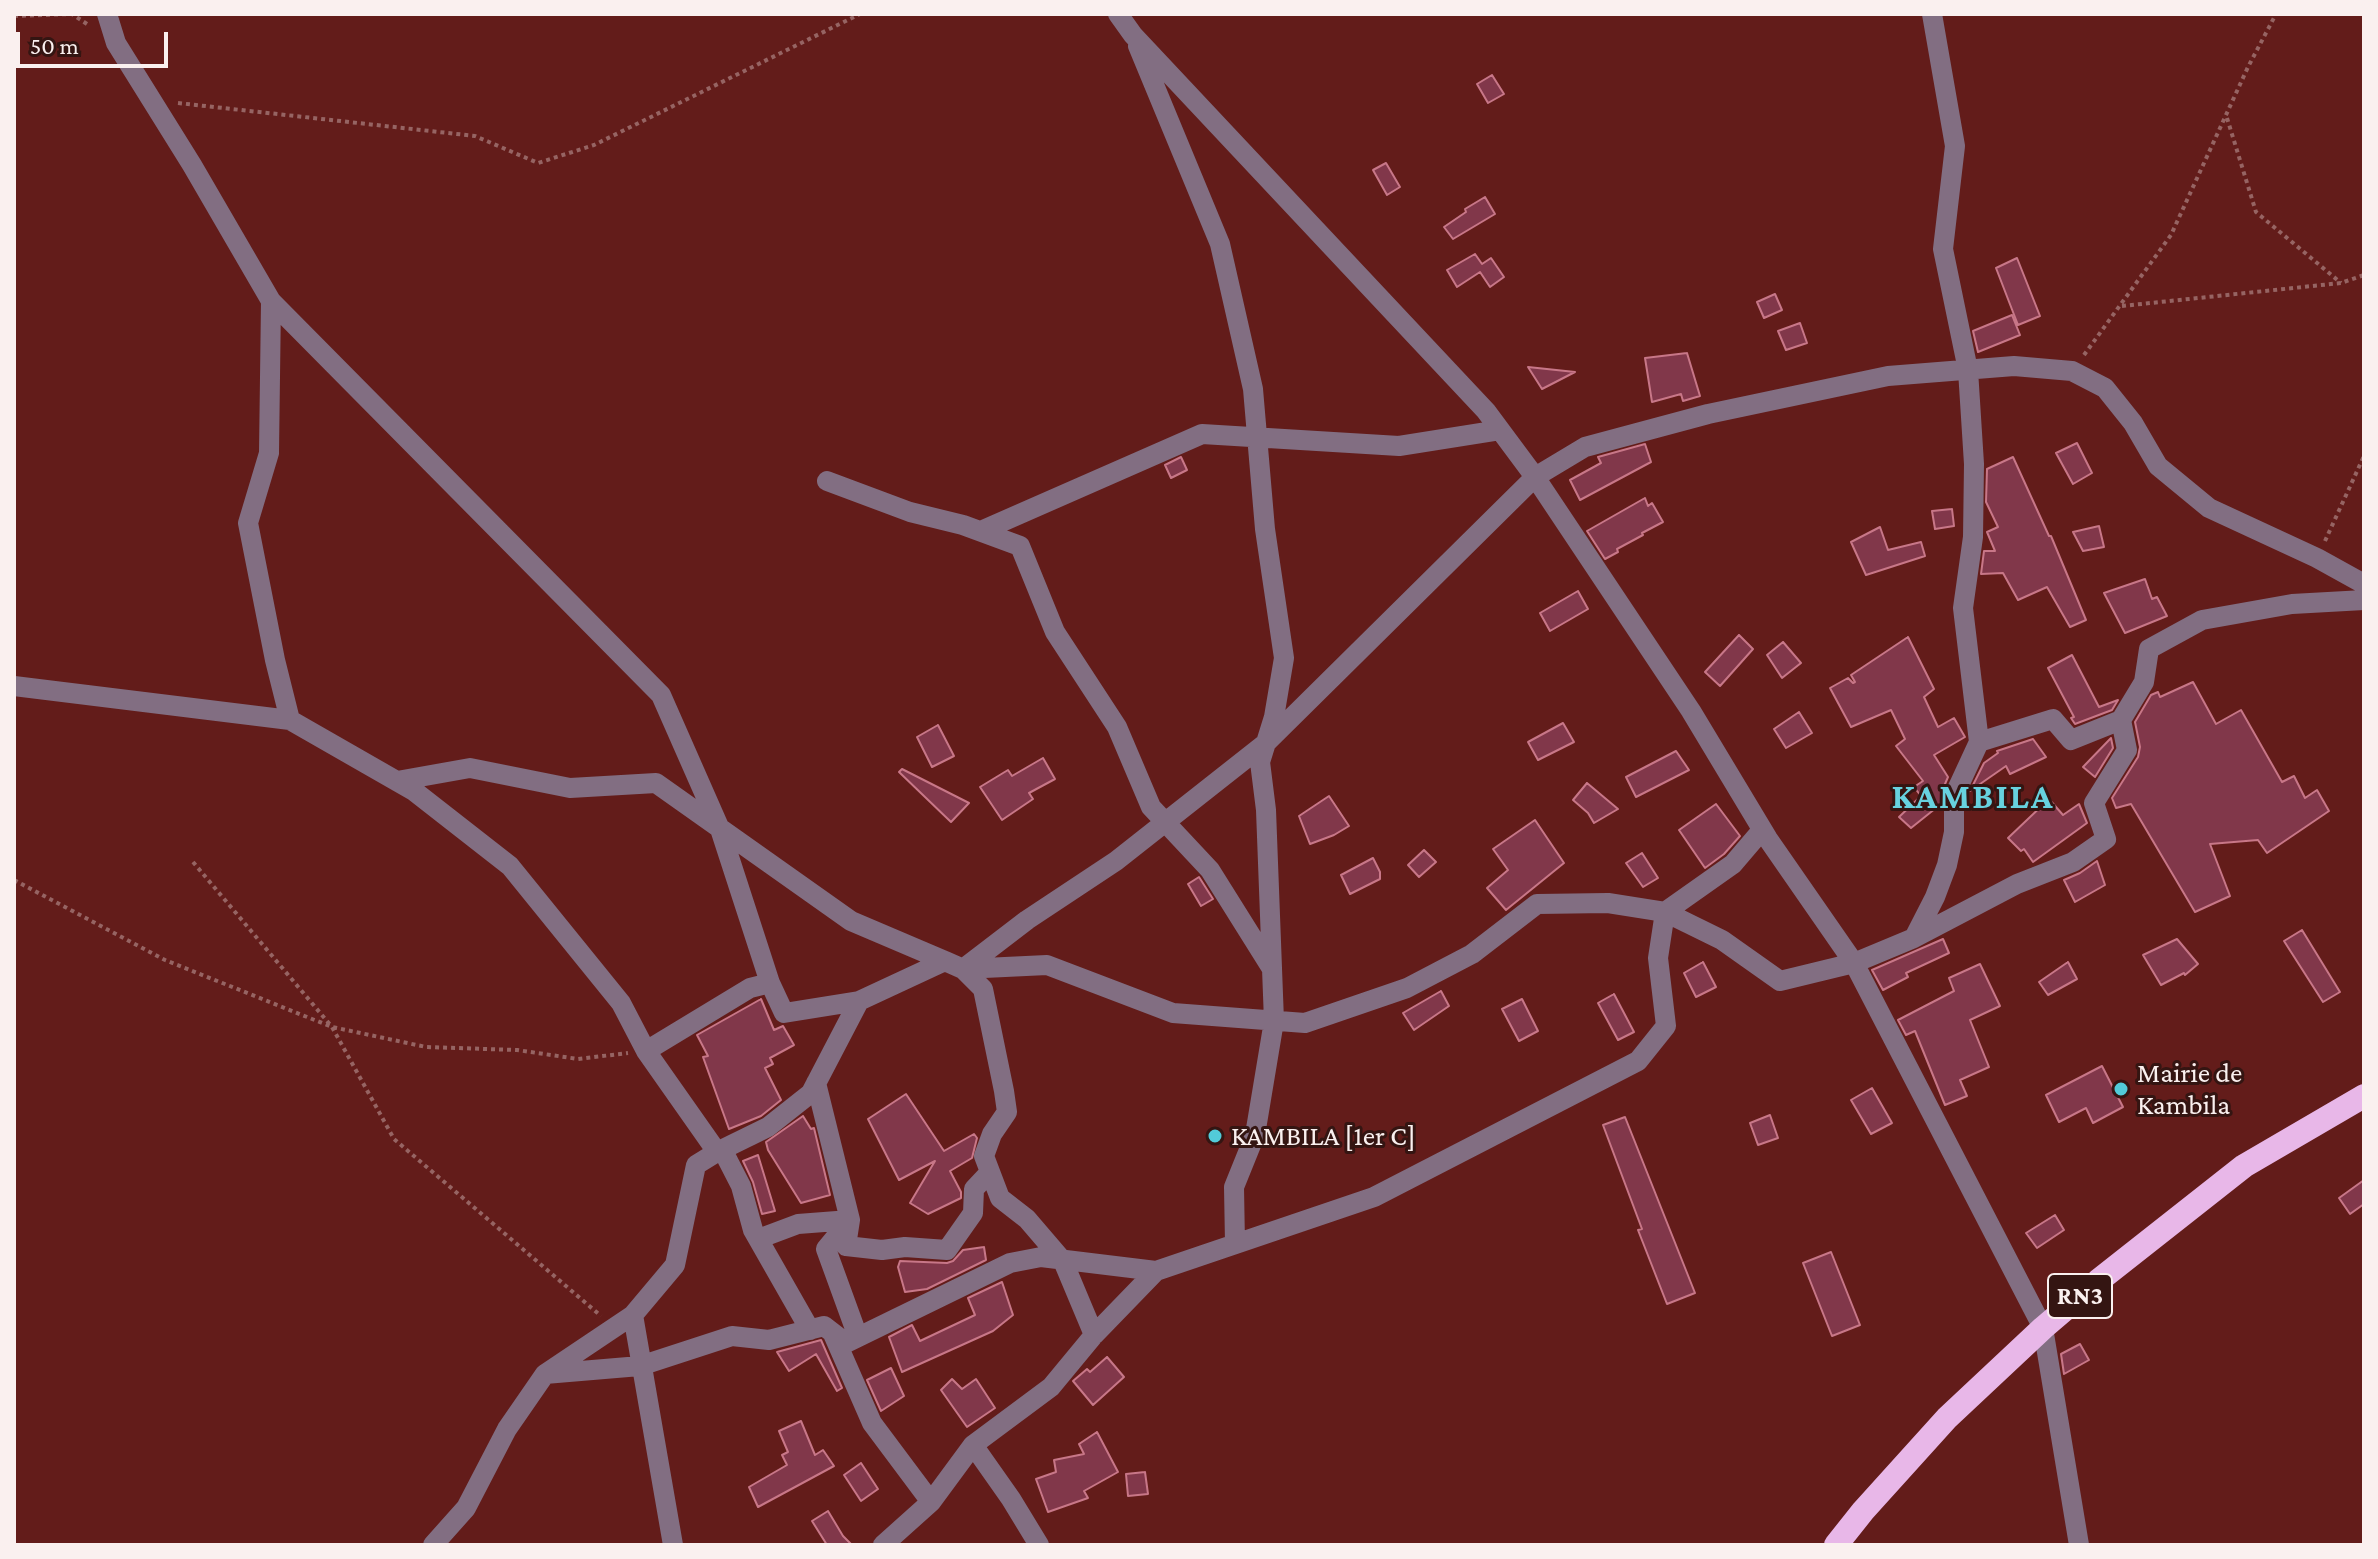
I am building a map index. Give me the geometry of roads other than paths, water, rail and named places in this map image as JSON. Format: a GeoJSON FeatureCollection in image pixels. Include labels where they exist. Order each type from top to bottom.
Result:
{"type":"FeatureCollection","features":[{"type":"Feature","properties":{"kind":"highway","name":"RN3"},"geometry":{"type":"LineString","coordinates":[[1836,1545],[1947,1418],[2098,1281],[2244,1166],[2364,1096]]}},
{"type":"Feature","properties":{"kind":"street"},"geometry":{"type":"LineString","coordinates":[[107,14],[116,43],[271,301],[661,695],[720,829],[770,983],[784,1013],[859,1001],[954,965],[1116,861],[1267,742],[1535,477],[1585,447],[1708,414],[1888,376],[2014,366],[2072,371],[2105,388],[2133,423],[2158,466],[2209,508],[2317,558],[2364,584]]}},
{"type":"Feature","properties":{"kind":"street"},"geometry":{"type":"LineString","coordinates":[[1118,14],[1133,35],[1486,411],[1535,477],[1691,711],[1762,830],[1854,963],[2043,1328],[2079,1545]]}},
{"type":"Feature","properties":{"kind":"street"},"geometry":{"type":"LineString","coordinates":[[1914,938],[1947,865],[1954,832],[1954,796],[1979,742],[1963,608],[1973,537],[1974,464],[1968,370],[1943,249],[1955,146],[1932,14]]}},
{"type":"Feature","properties":{"kind":"street"},"geometry":{"type":"LineString","coordinates":[[1133,35],[1220,244],[1253,389],[1265,529],[1284,658],[1274,717],[1260,762],[1266,810],[1274,1021],[1255,1135],[1234,1187],[1235,1244]]}},
{"type":"Feature","properties":{"kind":"street"},"geometry":{"type":"LineString","coordinates":[[271,301],[269,453],[248,523],[290,720]]}},
{"type":"Feature","properties":{"kind":"street"},"geometry":{"type":"LineString","coordinates":[[981,531],[1202,434],[1399,446],[1500,430]]}},
{"type":"Feature","properties":{"kind":"street"},"geometry":{"type":"LineString","coordinates":[[827,481],[910,512],[981,531],[1020,546],[1055,632],[1117,727],[1151,807],[1210,870],[1272,969]]}},
{"type":"Feature","properties":{"kind":"street"},"geometry":{"type":"LineString","coordinates":[[1979,742],[2053,719],[2071,740],[2121,720],[2144,682],[2149,649],[2202,620],[2292,604],[2364,600]]}},
{"type":"Feature","properties":{"kind":"street"},"geometry":{"type":"LineString","coordinates":[[14,686],[290,720],[414,791],[510,866],[621,1003],[646,1051],[719,1151],[741,1186],[758,1239],[810,1330]]}},
{"type":"Feature","properties":{"kind":"street"},"geometry":{"type":"LineString","coordinates":[[954,965],[1047,965],[1173,1013],[1305,1023],[1407,988],[1472,954],[1537,904],[1608,903],[1665,912],[1722,940],[1780,981],[1854,963],[1914,938],[2017,884],[2073,862],[2106,839],[2094,803],[2127,750],[2121,720]]}},
{"type":"Feature","properties":{"kind":"street"},"geometry":{"type":"LineString","coordinates":[[397,781],[470,768],[570,788],[656,783],[851,921],[954,965],[983,989],[1004,1091],[1007,1112],[992,1134],[984,1156],[990,1172],[1000,1198],[1027,1219],[1063,1261],[1094,1335]]}},
{"type":"Feature","properties":{"kind":"street"},"geometry":{"type":"LineString","coordinates":[[545,1374],[640,1366],[732,1336],[769,1340],[824,1326],[846,1343],[1010,1263],[1041,1257],[1156,1271],[1374,1197],[1638,1061],[1666,1026],[1658,958],[1665,912],[1733,864],[1762,830]]}},
{"type":"Feature","properties":{"kind":"street"},"geometry":{"type":"LineString","coordinates":[[646,1051],[750,988],[770,983]]}},
{"type":"Feature","properties":{"kind":"street"},"geometry":{"type":"LineString","coordinates":[[433,1545],[466,1508],[507,1429],[545,1374],[633,1315],[675,1265],[696,1165],[768,1127],[811,1093],[859,1001]]}},
{"type":"Feature","properties":{"kind":"street"},"geometry":{"type":"LineString","coordinates":[[816,1083],[850,1220],[846,1246],[882,1250],[905,1247],[947,1250],[973,1213],[974,1189],[990,1172]]}},
{"type":"Feature","properties":{"kind":"street"},"geometry":{"type":"LineString","coordinates":[[758,1239],[798,1224],[850,1220]]}},
{"type":"Feature","properties":{"kind":"street"},"geometry":{"type":"LineString","coordinates":[[850,1220],[826,1249],[858,1337]]}},
{"type":"Feature","properties":{"kind":"street"},"geometry":{"type":"LineString","coordinates":[[883,1545],[931,1502],[973,1445],[1051,1387],[1094,1335],[1156,1271]]}},
{"type":"Feature","properties":{"kind":"street"},"geometry":{"type":"LineString","coordinates":[[633,1315],[673,1545]]}},
{"type":"Feature","properties":{"kind":"street"},"geometry":{"type":"LineString","coordinates":[[832,1332],[872,1423],[931,1502]]}},
{"type":"Feature","properties":{"kind":"street"},"geometry":{"type":"LineString","coordinates":[[973,1445],[1039,1545]]}},
{"type":"Feature","properties":{"kind":"street"},"geometry":{"type":"LineString","coordinates":[[660,1545],[666,1515]]}},
{"type":"Feature","properties":{"kind":"place","name":"Mairie de Kambila"},"geometry":{"type":"Point","coordinates":[2121,1089]}},
{"type":"Feature","properties":{"kind":"place","name":"KAMBILA [1er C]"},"geometry":{"type":"Point","coordinates":[1215,1136]}},
{"type":"Feature","properties":{"kind":"district","name":"KAMBILA"},"geometry":{"type":"Point","coordinates":[1973,797]}}]}
